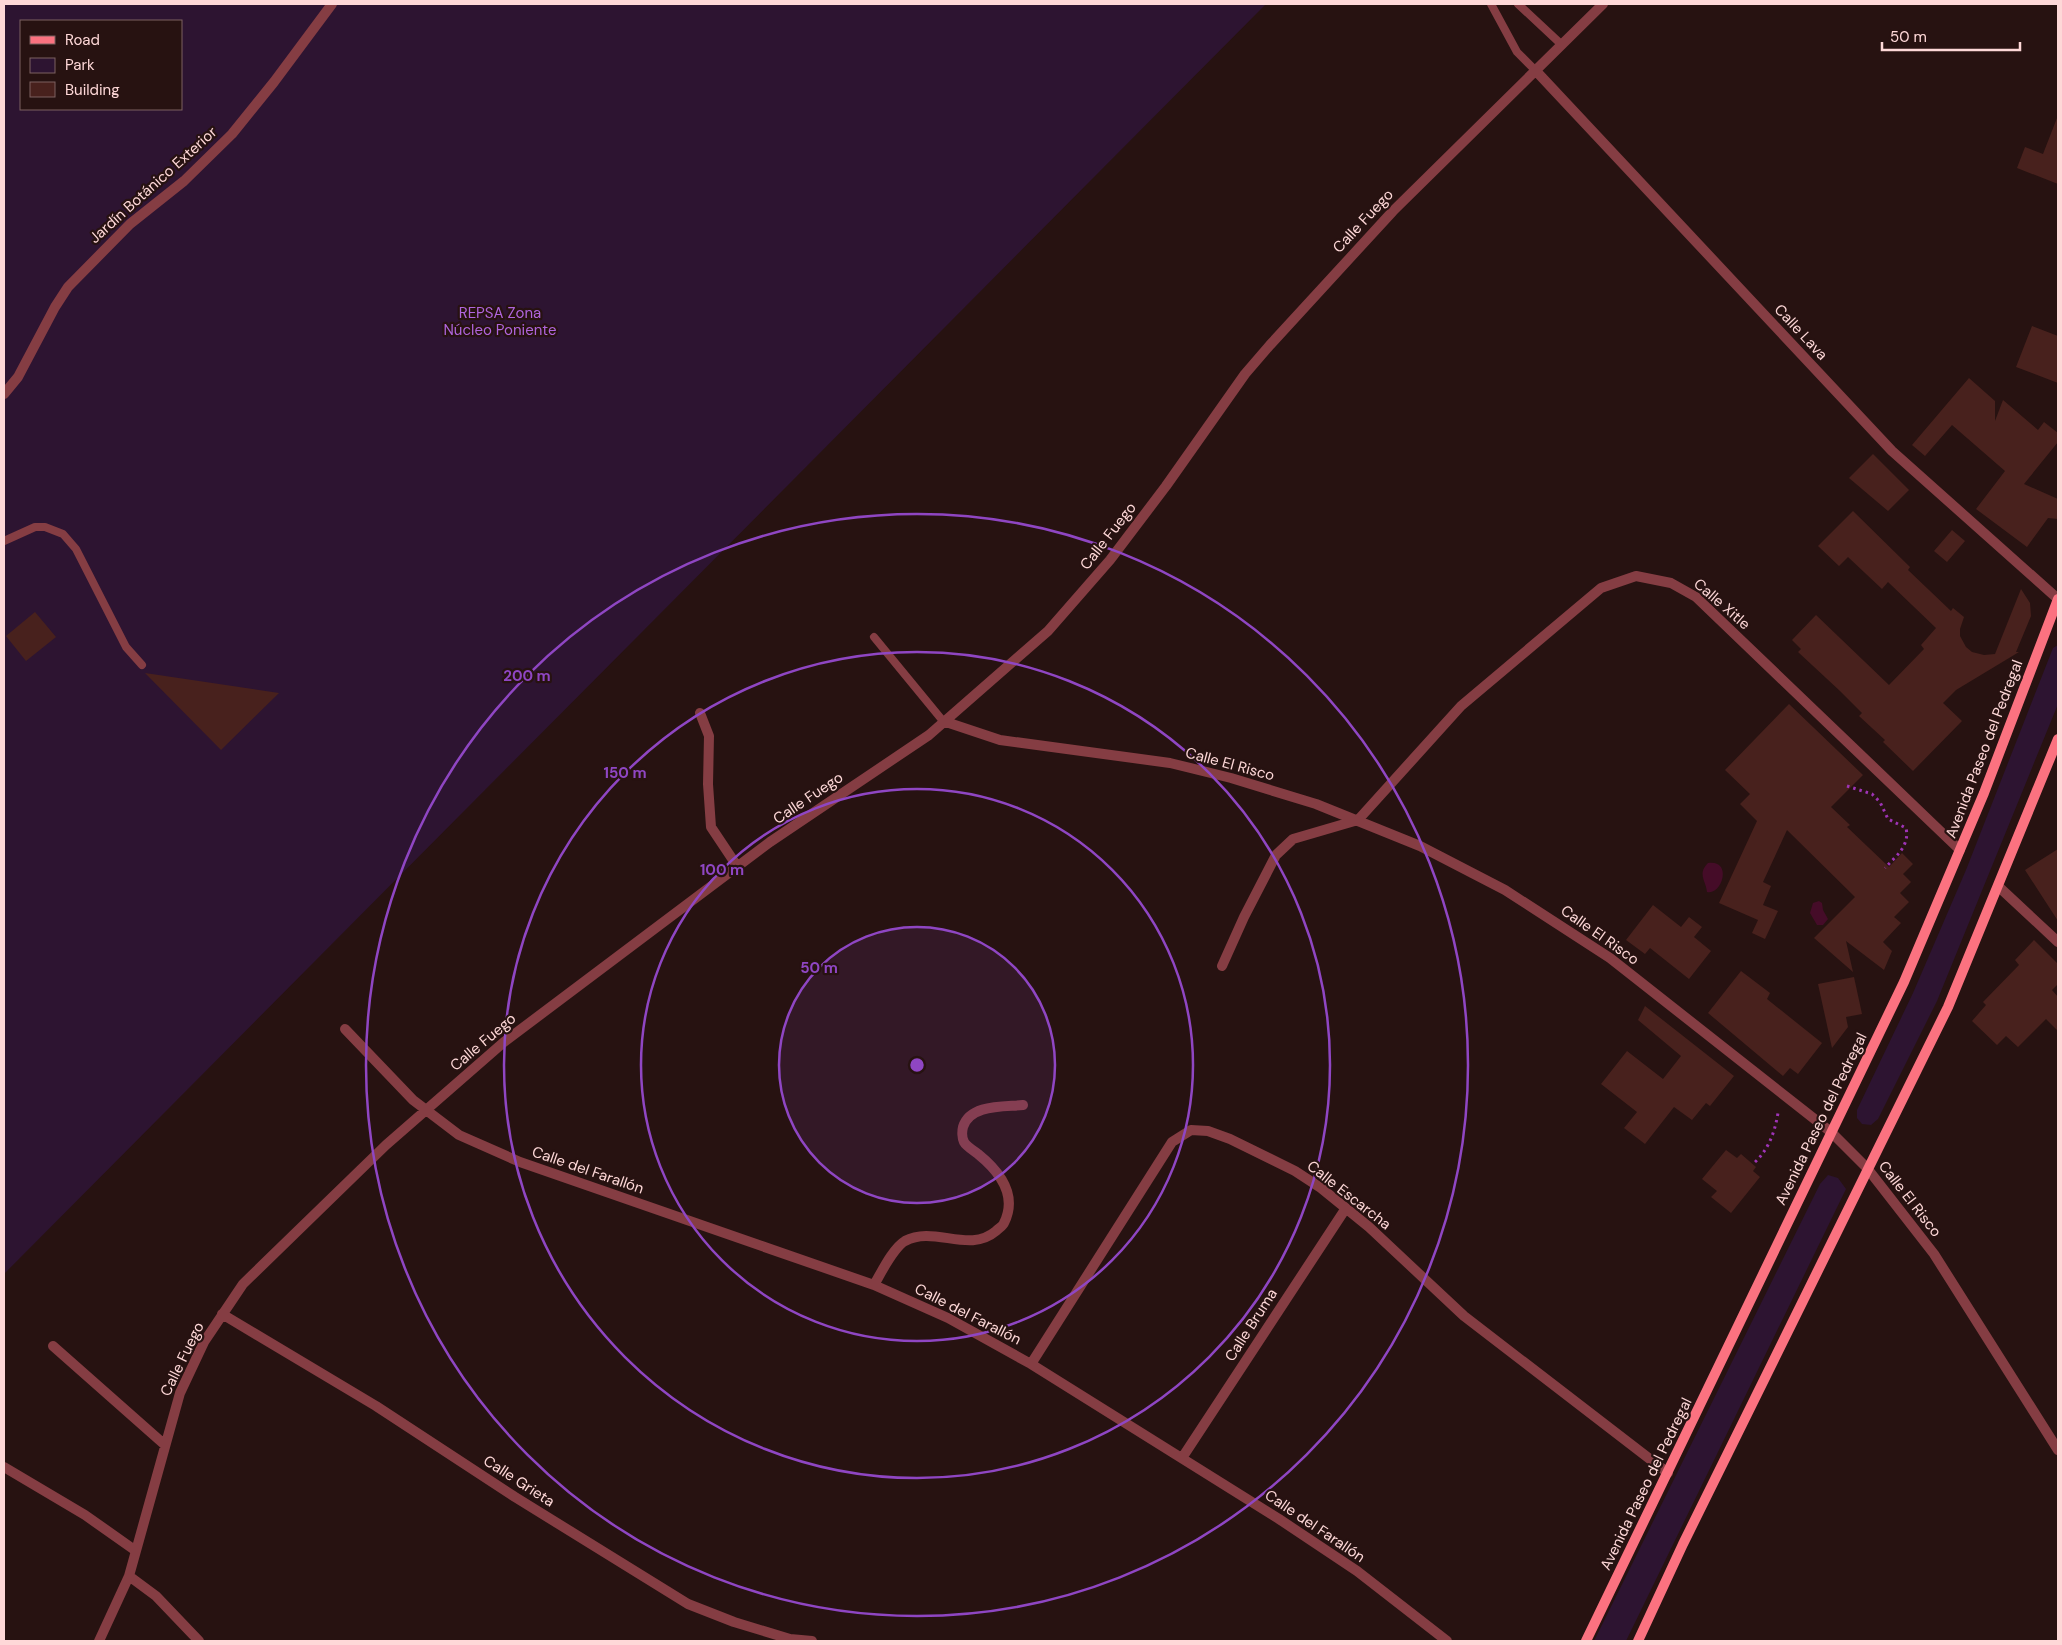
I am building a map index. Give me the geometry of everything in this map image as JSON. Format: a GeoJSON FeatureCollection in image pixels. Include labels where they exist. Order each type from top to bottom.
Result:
{"type":"FeatureCollection","features":[{"type":"Feature","properties":{"kind":"main road","name":"Avenida Paseo del Pedregal"},"geometry":{"type":"LineString","coordinates":[[1586,1641],[1904,982],[1960,850],[2058,599]]}},
{"type":"Feature","properties":{"kind":"main road"},"geometry":{"type":"LineString","coordinates":[[1638,1641],[1683,1544],[1948,1007],[1999,887],[2058,739]]}},
{"type":"Feature","properties":{"kind":"street","name":"Jardín Botánico Exterior"},"geometry":{"type":"LineString","coordinates":[[4,394],[18,377],[68,287],[130,224],[184,181],[232,134],[264,95],[332,4]]}},
{"type":"Feature","properties":{"kind":"street","name":"Calle Fuego"},"geometry":{"type":"LineString","coordinates":[[99,1641],[129,1576],[180,1393],[204,1342],[244,1284],[318,1210],[426,1110],[504,1042],[737,866],[929,735],[1048,631],[1110,560],[1166,486],[1245,374],[1393,211],[1603,4]]}},
{"type":"Feature","properties":{"kind":"street","name":"Calle Lava"},"geometry":{"type":"LineString","coordinates":[[1536,71],[1892,451],[2058,599]]}},
{"type":"Feature","properties":{"kind":"street","name":"Calle Xitle"},"geometry":{"type":"LineString","coordinates":[[1358,820],[1462,706],[1601,588],[1636,576],[1671,582],[1696,597],[1960,850]]}},
{"type":"Feature","properties":{"kind":"street"},"geometry":{"type":"LineString","coordinates":[[700,713],[709,736],[708,784],[711,827],[737,866]]}},
{"type":"Feature","properties":{"kind":"street","name":"Calle El Risco"},"geometry":{"type":"LineString","coordinates":[[943,721],[1000,740],[1170,763],[1231,778],[1358,820],[1420,846],[1505,890],[1610,958],[1832,1132],[1867,1168],[1934,1254],[2057,1447]]}},
{"type":"Feature","properties":{"kind":"street"},"geometry":{"type":"LineString","coordinates":[[1222,966],[1244,917],[1276,855],[1293,839],[1358,820]]}},
{"type":"Feature","properties":{"kind":"street"},"geometry":{"type":"LineString","coordinates":[[1999,887],[2058,942]]}},
{"type":"Feature","properties":{"kind":"street","name":"Calle del Farallón"},"geometry":{"type":"LineString","coordinates":[[345,1029],[426,1110],[459,1135],[520,1162],[874,1285],[948,1318],[1031,1364],[1182,1458],[1357,1571],[1447,1641]]}},
{"type":"Feature","properties":{"kind":"street"},"geometry":{"type":"LineString","coordinates":[[874,1285],[887,1262],[904,1241],[926,1236],[964,1242],[989,1236],[1004,1224],[1009,1206],[1008,1192],[1002,1178],[964,1142],[962,1130],[965,1122],[972,1114],[986,1109],[1024,1105]]}},
{"type":"Feature","properties":{"kind":"street","name":"Calle Escarcha"},"geometry":{"type":"LineString","coordinates":[[1031,1364],[1172,1142],[1191,1130],[1208,1131],[1230,1139],[1295,1171],[1346,1208],[1464,1316],[1668,1474]]}},
{"type":"Feature","properties":{"kind":"street","name":"Calle Bruma"},"geometry":{"type":"LineString","coordinates":[[1182,1458],[1346,1208]]}},
{"type":"Feature","properties":{"kind":"street","name":"Calle Grieta"},"geometry":{"type":"LineString","coordinates":[[222,1314],[376,1406],[515,1497],[688,1604],[734,1622],[790,1639],[812,1641]]}},
{"type":"Feature","properties":{"kind":"street"},"geometry":{"type":"LineString","coordinates":[[53,1346],[165,1445]]}},
{"type":"Feature","properties":{"kind":"street"},"geometry":{"type":"LineString","coordinates":[[4,1467],[84,1515],[136,1551]]}},
{"type":"Feature","properties":{"kind":"street"},"geometry":{"type":"LineString","coordinates":[[129,1576],[156,1596],[200,1641]]}},
{"type":"Feature","properties":{"kind":"lane"},"geometry":{"type":"LineString","coordinates":[[1491,4],[1517,52],[1536,71]]}},
{"type":"Feature","properties":{"kind":"lane"},"geometry":{"type":"LineString","coordinates":[[1518,4],[1562,45]]}},
{"type":"Feature","properties":{"kind":"lane"},"geometry":{"type":"LineString","coordinates":[[4,541],[35,527],[45,527],[64,534],[76,549],[126,647],[142,665]]}},
{"type":"Feature","properties":{"kind":"lane"},"geometry":{"type":"LineString","coordinates":[[874,637],[943,721]]}},
{"type":"Feature","properties":{"kind":"path"},"geometry":{"type":"LineString","coordinates":[[1847,786],[1862,789],[1872,794],[1880,802],[1886,816],[1906,828],[1907,839],[1905,845],[1885,868]]}},
{"type":"Feature","properties":{"kind":"path"},"geometry":{"type":"LineString","coordinates":[[1755,1162],[1766,1149],[1774,1132],[1778,1113]]}},
{"type":"Feature","properties":{"kind":"green space","name":"REPSA Zona Núcleo Poniente"},"geometry":{"type":"Polygon","coordinates":[[[4,4],[1266,4],[4,1274],[4,4]]]}},
{"type":"Feature","properties":{"kind":"green space"},"geometry":{"type":"Polygon","coordinates":[[[2058,645],[2058,704],[1937,1001],[1878,1119],[1871,1125],[1862,1124],[1857,1118],[1857,1110],[1913,993],[1966,870],[2053,648],[2058,645]]]}},
{"type":"Feature","properties":{"kind":"green space"},"geometry":{"type":"Polygon","coordinates":[[[1828,1175],[1838,1178],[1846,1189],[1626,1641],[1594,1641],[1820,1184],[1828,1175]]]}},
{"type":"Feature","properties":{"kind":"shaded area"},"geometry":{"type":"Polygon","coordinates":[[[1708,863],[1716,863],[1723,871],[1720,884],[1712,892],[1707,892],[1703,878],[1703,871],[1708,863]]]}},
{"type":"Feature","properties":{"kind":"shaded area"},"geometry":{"type":"Polygon","coordinates":[[[1819,901],[1822,903],[1823,910],[1828,919],[1823,925],[1817,925],[1810,913],[1813,903],[1819,901]]]}},
{"type":"Feature","properties":{"kind":"building"},"geometry":{"type":"Polygon","coordinates":[[[2057,118],[2058,184],[2017,168],[2025,147],[2043,154],[2057,118]]]}},
{"type":"Feature","properties":{"kind":"building"},"geometry":{"type":"Polygon","coordinates":[[[2032,326],[2058,336],[2058,383],[2016,367],[2032,326]]]}},
{"type":"Feature","properties":{"kind":"building"},"geometry":{"type":"Polygon","coordinates":[[[1969,378],[1995,401],[1995,421],[2003,400],[2038,430],[2044,422],[2058,433],[2058,442],[2024,484],[2058,499],[2058,519],[2048,518],[2027,547],[1976,509],[2005,471],[1952,425],[1925,456],[1912,445],[1969,378]]]}},
{"type":"Feature","properties":{"kind":"building"},"geometry":{"type":"Polygon","coordinates":[[[1873,454],[1909,490],[1888,511],[1849,478],[1873,454]]]}},
{"type":"Feature","properties":{"kind":"building"},"geometry":{"type":"Polygon","coordinates":[[[1853,511],[1910,567],[1908,570],[1951,611],[1953,608],[1964,617],[1960,636],[1966,647],[1972,652],[1984,655],[1995,654],[2021,589],[2030,603],[2031,616],[2016,652],[2019,652],[1956,690],[1943,703],[1962,721],[1913,771],[1883,742],[1885,740],[1859,716],[1862,713],[1798,652],[1801,649],[1792,640],[1816,615],[1889,685],[1924,649],[1921,645],[1936,628],[1888,582],[1882,589],[1848,557],[1839,566],[1818,546],[1853,511]]]}},
{"type":"Feature","properties":{"kind":"building"},"geometry":{"type":"Polygon","coordinates":[[[1952,530],[1965,541],[1947,562],[1934,551],[1952,530]]]}},
{"type":"Feature","properties":{"kind":"building"},"geometry":{"type":"Polygon","coordinates":[[[35,612],[56,637],[26,661],[6,636],[35,612]]]}},
{"type":"Feature","properties":{"kind":"building"},"geometry":{"type":"Polygon","coordinates":[[[145,673],[279,693],[221,750],[145,673]]]}},
{"type":"Feature","properties":{"kind":"building"},"geometry":{"type":"Polygon","coordinates":[[[1789,704],[1863,775],[1831,807],[1850,825],[1847,827],[1889,867],[1902,853],[1913,864],[1903,874],[1911,882],[1900,893],[1909,902],[1894,917],[1901,923],[1883,942],[1892,951],[1884,970],[1846,941],[1853,972],[1814,938],[1855,897],[1787,830],[1763,882],[1771,886],[1763,905],[1778,911],[1765,939],[1752,933],[1758,920],[1719,903],[1757,821],[1740,804],[1750,794],[1725,770],[1789,704]]]}},
{"type":"Feature","properties":{"kind":"building"},"geometry":{"type":"Polygon","coordinates":[[[2058,849],[2058,921],[2025,870],[2058,849]]]}},
{"type":"Feature","properties":{"kind":"building"},"geometry":{"type":"Polygon","coordinates":[[[1653,905],[1681,927],[1689,917],[1702,927],[1694,937],[1711,951],[1689,979],[1650,948],[1645,954],[1626,940],[1653,905]]]}},
{"type":"Feature","properties":{"kind":"building"},"geometry":{"type":"Polygon","coordinates":[[[2034,940],[2058,964],[2058,984],[2052,990],[2058,997],[2058,1031],[2046,1019],[2018,1047],[2006,1036],[1997,1045],[1972,1021],[1986,1005],[1983,1002],[2019,965],[2015,960],[2034,940]]]}},
{"type":"Feature","properties":{"kind":"building"},"geometry":{"type":"Polygon","coordinates":[[[1741,971],[1770,993],[1767,999],[1822,1043],[1798,1074],[1790,1068],[1783,1076],[1708,1013],[1741,971]]]}},
{"type":"Feature","properties":{"kind":"building"},"geometry":{"type":"Polygon","coordinates":[[[1854,977],[1862,1014],[1846,1017],[1848,1027],[1832,1048],[1818,984],[1854,977]]]}},
{"type":"Feature","properties":{"kind":"building"},"geometry":{"type":"Polygon","coordinates":[[[1645,1006],[1734,1076],[1710,1106],[1706,1103],[1692,1120],[1674,1107],[1645,1144],[1624,1128],[1637,1112],[1601,1084],[1627,1051],[1663,1079],[1681,1056],[1638,1020],[1645,1006]]]}},
{"type":"Feature","properties":{"kind":"building"},"geometry":{"type":"Polygon","coordinates":[[[1726,1150],[1737,1158],[1741,1154],[1756,1167],[1753,1171],[1760,1177],[1731,1213],[1711,1197],[1717,1191],[1702,1179],[1726,1150]]]}}]}
